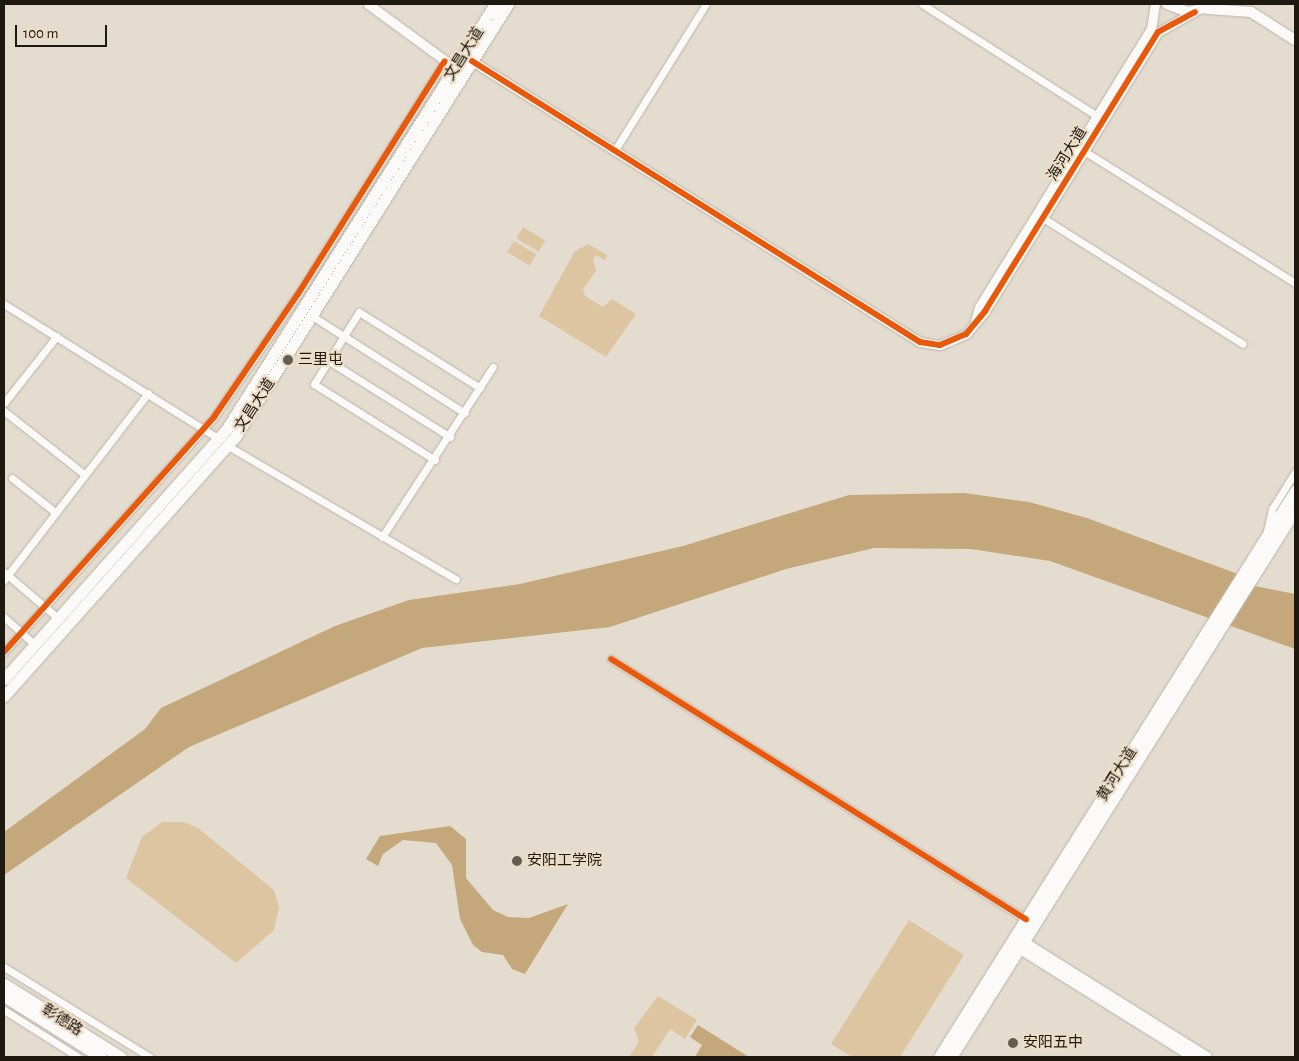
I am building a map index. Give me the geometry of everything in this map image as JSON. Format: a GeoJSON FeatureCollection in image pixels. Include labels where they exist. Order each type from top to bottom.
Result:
{"type":"FeatureCollection","features":[{"type":"Feature","properties":{"kind":"main road","name":"文昌大道"},"geometry":{"type":"LineString","coordinates":[[4,679],[224,442],[495,4]]}},
{"type":"Feature","properties":{"kind":"main road","name":"文昌大道"},"geometry":{"type":"LineString","coordinates":[[4,696],[224,442],[312,316],[508,4]]}},
{"type":"Feature","properties":{"kind":"main road"},"geometry":{"type":"LineString","coordinates":[[1167,4],[1194,12],[1213,6],[1251,12],[1295,40]]}},
{"type":"Feature","properties":{"kind":"main road"},"geometry":{"type":"LineString","coordinates":[[1252,4],[1295,32]]}},
{"type":"Feature","properties":{"kind":"main road","name":"黄河大道"},"geometry":{"type":"LineString","coordinates":[[1248,575],[1265,539],[1295,492]]}},
{"type":"Feature","properties":{"kind":"main road","name":"黄河大道"},"geometry":{"type":"LineString","coordinates":[[950,1057],[1017,942],[1217,624],[1248,575],[1295,510]]}},
{"type":"Feature","properties":{"kind":"main road","name":"黄河大道"},"geometry":{"type":"LineString","coordinates":[[939,1057],[1017,942],[1026,919],[1217,624]]}},
{"type":"Feature","properties":{"kind":"main road"},"geometry":{"type":"LineString","coordinates":[[1017,942],[1193,1057]]}},
{"type":"Feature","properties":{"kind":"main road"},"geometry":{"type":"LineString","coordinates":[[1017,942],[1207,1057]]}},
{"type":"Feature","properties":{"kind":"main road","name":"彰德路"},"geometry":{"type":"LineString","coordinates":[[4,984],[121,1057]]}},
{"type":"Feature","properties":{"kind":"main road","name":"彰德路"},"geometry":{"type":"LineString","coordinates":[[4,996],[101,1057]]}},
{"type":"Feature","properties":{"kind":"street"},"geometry":{"type":"LineString","coordinates":[[368,4],[455,68]]}},
{"type":"Feature","properties":{"kind":"street"},"geometry":{"type":"LineString","coordinates":[[614,150],[706,4]]}},
{"type":"Feature","properties":{"kind":"street"},"geometry":{"type":"LineString","coordinates":[[922,4],[1097,116]]}},
{"type":"Feature","properties":{"kind":"street","name":"海河大道"},"geometry":{"type":"LineString","coordinates":[[974,324],[979,307],[1151,28],[1155,4]]}},
{"type":"Feature","properties":{"kind":"street","name":"海河大道"},"geometry":{"type":"LineString","coordinates":[[974,324],[1043,218],[1158,32],[1194,12]]}},
{"type":"Feature","properties":{"kind":"street"},"geometry":{"type":"LineString","coordinates":[[4,652],[205,428],[298,294],[445,61]]}},
{"type":"Feature","properties":{"kind":"street"},"geometry":{"type":"LineString","coordinates":[[472,61],[920,342],[950,343],[974,324]]}},
{"type":"Feature","properties":{"kind":"street"},"geometry":{"type":"LineString","coordinates":[[1084,151],[1295,283]]}},
{"type":"Feature","properties":{"kind":"street"},"geometry":{"type":"LineString","coordinates":[[1043,218],[1243,344]]}},
{"type":"Feature","properties":{"kind":"street"},"geometry":{"type":"LineString","coordinates":[[4,304],[205,428],[224,442],[382,537],[397,541],[456,579]]}},
{"type":"Feature","properties":{"kind":"street"},"geometry":{"type":"LineString","coordinates":[[435,460],[314,384],[359,312],[480,388]]}},
{"type":"Feature","properties":{"kind":"street"},"geometry":{"type":"LineString","coordinates":[[312,316],[464,413]]}},
{"type":"Feature","properties":{"kind":"street"},"geometry":{"type":"LineString","coordinates":[[4,403],[57,336]]}},
{"type":"Feature","properties":{"kind":"street"},"geometry":{"type":"LineString","coordinates":[[329,361],[450,436]]}},
{"type":"Feature","properties":{"kind":"street"},"geometry":{"type":"LineString","coordinates":[[382,537],[435,460],[493,367]]}},
{"type":"Feature","properties":{"kind":"street"},"geometry":{"type":"LineString","coordinates":[[59,619],[46,606],[5,576],[148,393]]}},
{"type":"Feature","properties":{"kind":"street"},"geometry":{"type":"LineString","coordinates":[[4,411],[85,475]]}},
{"type":"Feature","properties":{"kind":"street"},"geometry":{"type":"LineString","coordinates":[[1265,539],[1272,508],[1295,472]]}},
{"type":"Feature","properties":{"kind":"street"},"geometry":{"type":"LineString","coordinates":[[12,478],[56,513]]}},
{"type":"Feature","properties":{"kind":"street"},"geometry":{"type":"LineString","coordinates":[[4,617],[35,645]]}},
{"type":"Feature","properties":{"kind":"street"},"geometry":{"type":"LineString","coordinates":[[611,659],[1026,919]]}},
{"type":"Feature","properties":{"kind":"street"},"geometry":{"type":"LineString","coordinates":[[4,968],[150,1057]]}},
{"type":"Feature","properties":{"kind":"street"},"geometry":{"type":"LineString","coordinates":[[4,1010],[78,1057]]}},
{"type":"Feature","properties":{"kind":"shaded area"},"geometry":{"type":"Polygon","coordinates":[[[523,227],[545,240],[539,252],[516,238],[523,227]]]}},
{"type":"Feature","properties":{"kind":"shaded area"},"geometry":{"type":"Polygon","coordinates":[[[514,241],[536,254],[530,266],[507,252],[514,241]]]}},
{"type":"Feature","properties":{"kind":"shaded area"},"geometry":{"type":"Polygon","coordinates":[[[588,244],[607,255],[605,260],[596,255],[593,259],[596,271],[583,289],[585,296],[603,307],[612,299],[636,314],[606,357],[539,316],[575,251],[588,244]]]}},
{"type":"Feature","properties":{"kind":"shaded area"},"geometry":{"type":"Polygon","coordinates":[[[964,493],[1029,502],[1087,518],[1235,573],[1255,586],[1295,594],[1295,649],[1050,561],[971,549],[874,548],[786,569],[610,627],[422,648],[189,747],[4,875],[4,832],[145,729],[161,708],[335,626],[409,600],[520,584],[683,546],[849,495],[964,493]]]}},
{"type":"Feature","properties":{"kind":"shaded area"},"geometry":{"type":"Polygon","coordinates":[[[162,822],[184,822],[198,828],[274,890],[279,907],[274,930],[236,963],[126,878],[142,837],[162,822]]]}},
{"type":"Feature","properties":{"kind":"shaded area"},"geometry":{"type":"Polygon","coordinates":[[[450,826],[466,839],[466,878],[493,910],[508,917],[529,918],[568,904],[525,974],[512,969],[503,955],[482,952],[473,945],[460,919],[452,865],[436,843],[403,840],[383,854],[378,866],[366,859],[380,836],[450,826]]]}},
{"type":"Feature","properties":{"kind":"shaded area"},"geometry":{"type":"Polygon","coordinates":[[[909,920],[964,955],[900,1057],[852,1057],[831,1044],[909,920]]]}},
{"type":"Feature","properties":{"kind":"shaded area"},"geometry":{"type":"Polygon","coordinates":[[[658,996],[697,1020],[685,1039],[670,1029],[652,1057],[629,1057],[639,1042],[634,1028],[658,996]]]}},
{"type":"Feature","properties":{"kind":"shaded area"},"geometry":{"type":"Polygon","coordinates":[[[698,1025],[749,1057],[695,1057],[702,1045],[690,1037],[698,1025]]]}},
{"type":"Feature","properties":{"kind":"cycle path"},"geometry":{"type":"LineString","coordinates":[[472,61],[920,342],[940,345],[966,334],[985,311],[1158,32],[1195,12]]}},
{"type":"Feature","properties":{"kind":"cycle path"},"geometry":{"type":"LineString","coordinates":[[4,652],[214,417],[298,294],[445,61]]}},
{"type":"Feature","properties":{"kind":"cycle path"},"geometry":{"type":"LineString","coordinates":[[611,659],[1026,919]]}},
{"type":"Feature","properties":{"kind":"place","name":"三里屯"},"geometry":{"type":"Point","coordinates":[288,360]}},
{"type":"Feature","properties":{"kind":"place","name":"安阳工学院"},"geometry":{"type":"Point","coordinates":[517,861]}},
{"type":"Feature","properties":{"kind":"place","name":"安阳五中"},"geometry":{"type":"Point","coordinates":[1013,1043]}}]}
